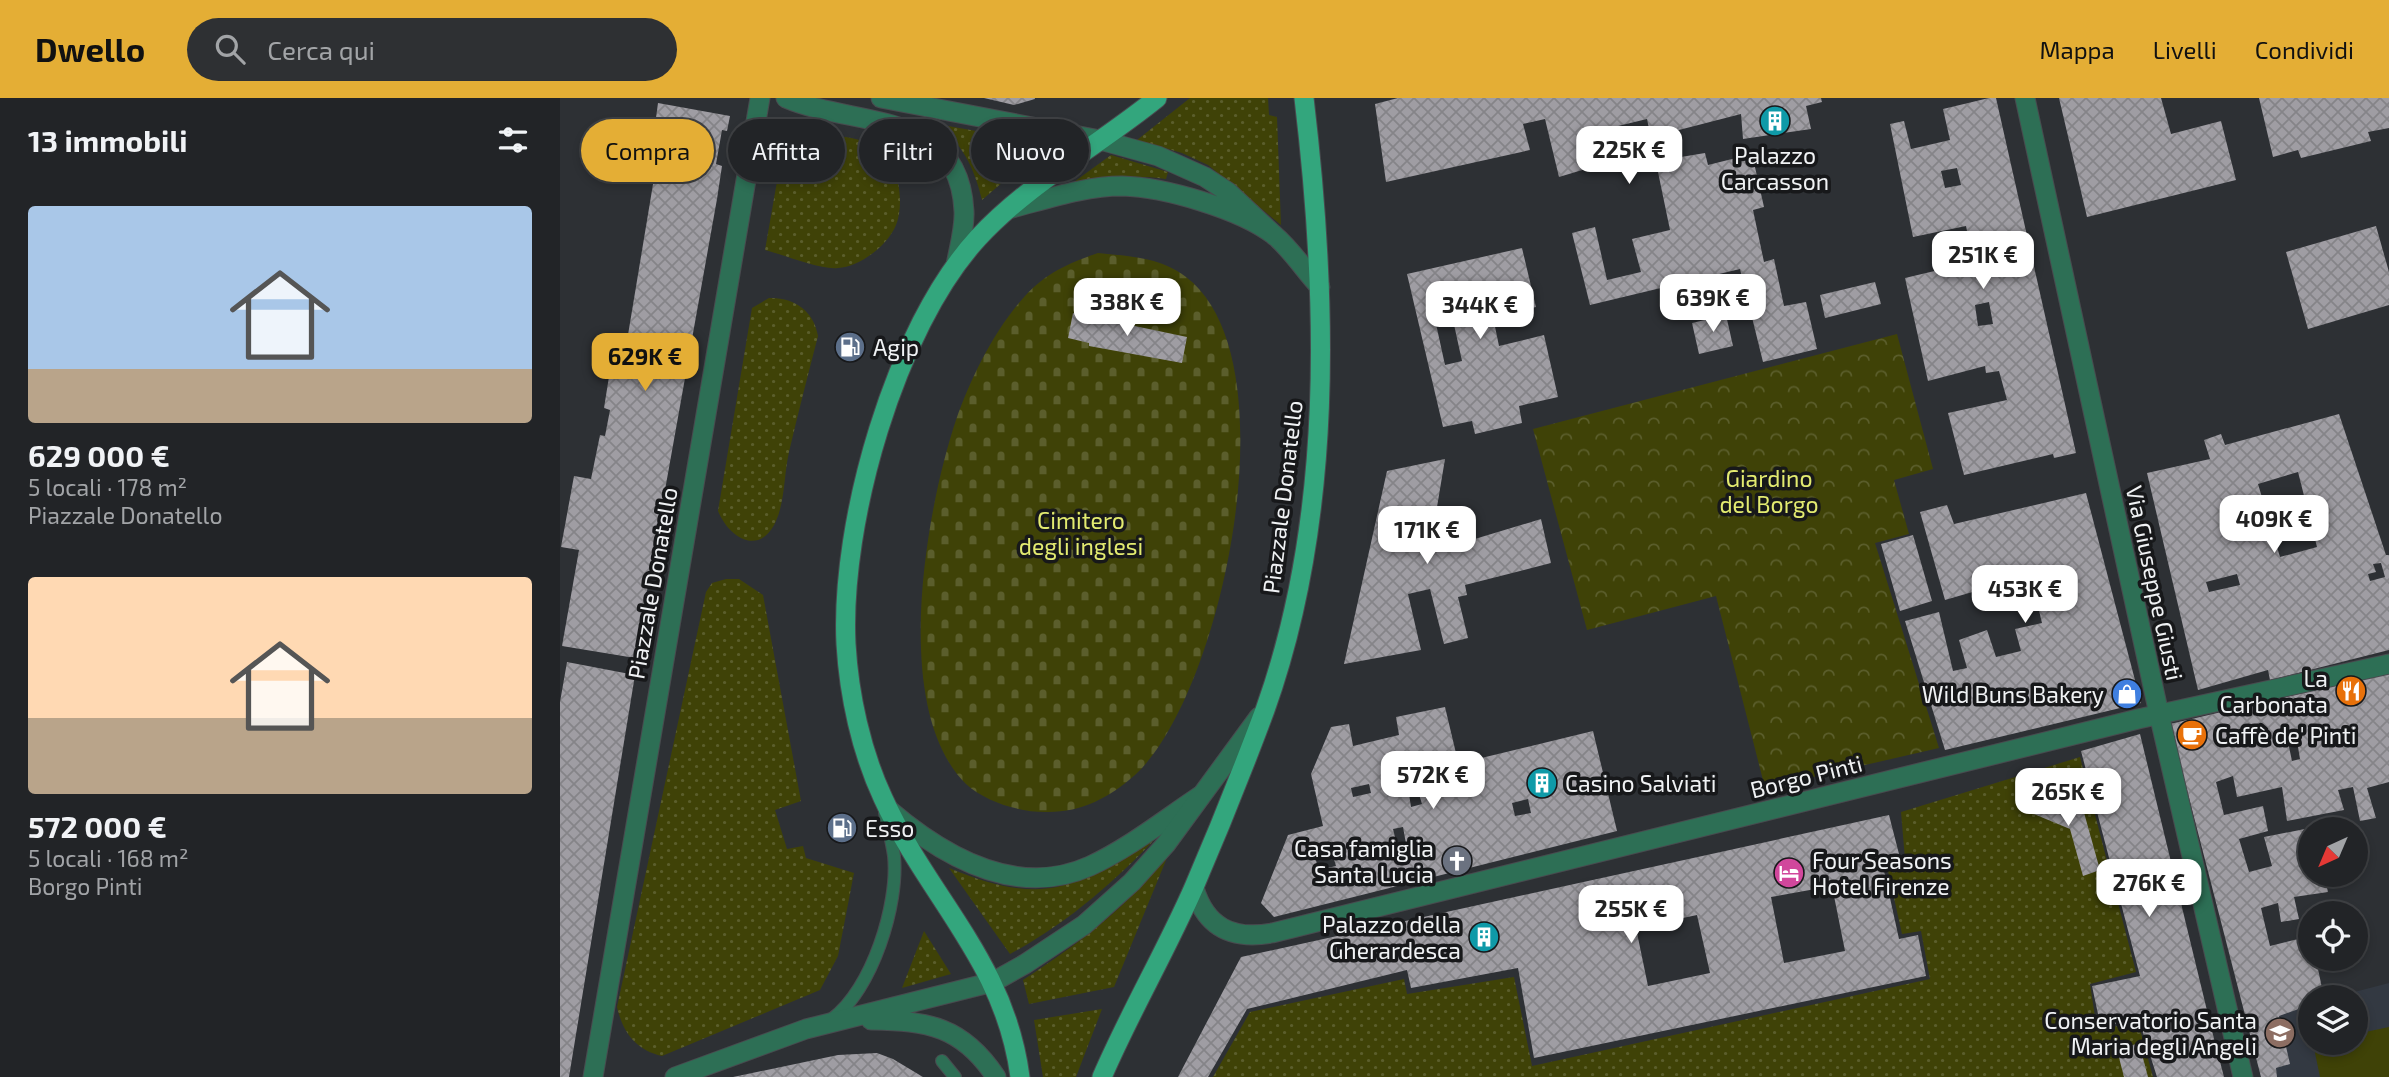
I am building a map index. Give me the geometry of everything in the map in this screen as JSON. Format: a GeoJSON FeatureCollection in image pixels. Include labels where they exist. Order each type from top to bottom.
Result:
{"type":"FeatureCollection","features":[{"type":"Feature","properties":{"kind":"main road","name":"Piazzale Donatello"},"geometry":{"type":"LineString","coordinates":[[1020,1077],[1010,1027],[993,982],[974,948],[911,854],[884,801],[860,730],[846,645],[851,559],[863,492],[885,412],[909,350],[956,265],[979,237],[1012,208],[1157,98]]}},
{"type":"Feature","properties":{"kind":"main road","name":"Piazzale Donatello"},"geometry":{"type":"LineString","coordinates":[[1102,1077],[1194,888],[1265,709],[1302,566],[1318,422],[1320,287],[1304,98]]}},
{"type":"Feature","properties":{"kind":"street","name":"Piazzale Donatello"},"geometry":{"type":"LineString","coordinates":[[593,1077],[760,98]]}},
{"type":"Feature","properties":{"kind":"street","name":"Piazzale Donatello"},"geometry":{"type":"LineString","coordinates":[[786,98],[810,108],[909,128],[937,145],[956,176],[964,211],[956,265]]}},
{"type":"Feature","properties":{"kind":"street","name":"Piazzale Donatello"},"geometry":{"type":"LineString","coordinates":[[881,98],[1100,140],[1158,156],[1205,177],[1246,207],[1320,287]]}},
{"type":"Feature","properties":{"kind":"street","name":"Via Giuseppe Giusti"},"geometry":{"type":"LineString","coordinates":[[2025,98],[2159,715],[2243,1077]]}},
{"type":"Feature","properties":{"kind":"street","name":"Piazzale Donatello"},"geometry":{"type":"LineString","coordinates":[[1012,208],[1121,186],[1149,189],[1216,208],[1275,236]]}},
{"type":"Feature","properties":{"kind":"street","name":"Borgo Pinti"},"geometry":{"type":"LineString","coordinates":[[1194,888],[1200,904],[1213,921],[1235,934],[1248,937],[1272,933],[2159,715],[2389,664]]}},
{"type":"Feature","properties":{"kind":"street","name":"Piazzale Donatello"},"geometry":{"type":"LineString","coordinates":[[675,1077],[833,1022],[993,982],[1084,925],[1109,904],[1166,844],[1265,709]]}},
{"type":"Feature","properties":{"kind":"street","name":"Piazzale Donatello"},"geometry":{"type":"LineString","coordinates":[[884,801],[933,846],[980,867],[1026,878],[1050,877],[1091,865],[1203,794]]}},
{"type":"Feature","properties":{"kind":"street","name":"Piazzale Donatello"},"geometry":{"type":"LineString","coordinates":[[833,1022],[900,1020],[938,1026],[974,1050],[996,1077]]}},
{"type":"Feature","properties":{"kind":"lane","name":"Piazzale Donatello"},"geometry":{"type":"LineString","coordinates":[[833,1022],[859,989],[888,915],[894,856],[884,801]]}},
{"type":"Feature","properties":{"kind":"lane"},"geometry":{"type":"LineString","coordinates":[[942,1061],[955,1077]]}},
{"type":"Feature","properties":{"kind":"shaded area","name":"Conservatorio Santa Maria degli Angeli"},"geometry":{"type":"Polygon","coordinates":[[[2389,983],[2389,1077],[2261,1077],[2248,1023],[2298,1008],[2298,1055],[2368,1055],[2368,988],[2389,983]]]}},
{"type":"Feature","properties":{"kind":"green space"},"geometry":{"type":"Polygon","coordinates":[[[1190,98],[1268,98],[1269,115],[1277,117],[1281,225],[1208,165],[1182,153],[1137,140],[1190,98]]]}},
{"type":"Feature","properties":{"kind":"green space"},"geometry":{"type":"Polygon","coordinates":[[[957,128],[971,130],[971,169],[966,158],[957,144],[957,128]]]}},
{"type":"Feature","properties":{"kind":"green space"},"geometry":{"type":"Polygon","coordinates":[[[845,137],[859,140],[859,182],[898,182],[899,216],[892,233],[872,254],[855,264],[838,268],[822,267],[765,250],[777,182],[845,182],[845,137]]]}},
{"type":"Feature","properties":{"kind":"green space"},"geometry":{"type":"Polygon","coordinates":[[[1111,155],[1168,172],[1166,179],[1140,177],[1089,182],[1089,171],[1111,155]]]}},
{"type":"Feature","properties":{"kind":"green space"},"geometry":{"type":"Polygon","coordinates":[[[977,182],[1003,182],[982,200],[977,182]]]}},
{"type":"Feature","properties":{"kind":"green space"},"geometry":{"type":"Polygon","coordinates":[[[1074,182],[1088,182],[1067,187],[1074,182]]]}},
{"type":"Feature","properties":{"kind":"green space","name":"Cimitero degli inglesi"},"geometry":{"type":"Polygon","coordinates":[[[1098,253],[1155,261],[1176,270],[1186,277],[1218,318],[1236,378],[1240,449],[1234,527],[1218,604],[1195,675],[1167,734],[1135,775],[1115,791],[1082,807],[1058,812],[1035,812],[1003,805],[983,796],[966,784],[943,751],[928,708],[922,660],[921,608],[926,555],[934,504],[956,420],[985,354],[1014,309],[1033,288],[1058,270],[1098,253]]]}},
{"type":"Feature","properties":{"kind":"green space"},"geometry":{"type":"Polygon","coordinates":[[[769,298],[787,300],[801,307],[812,319],[818,336],[789,452],[779,513],[769,532],[754,541],[737,536],[729,529],[718,511],[752,308],[769,298]]]}},
{"type":"Feature","properties":{"kind":"green space","name":"Giardino del Borgo"},"geometry":{"type":"Polygon","coordinates":[[[1897,334],[1933,469],[1894,480],[1909,534],[1875,543],[1939,748],[1765,788],[1716,596],[1587,630],[1533,429],[1897,334]]]}},
{"type":"Feature","properties":{"kind":"green space"},"geometry":{"type":"Polygon","coordinates":[[[739,579],[763,595],[801,801],[775,810],[787,849],[803,846],[806,858],[854,873],[838,956],[820,990],[662,1056],[645,1049],[632,1039],[623,1025],[617,1007],[706,592],[712,583],[739,579]]]}},
{"type":"Feature","properties":{"kind":"green space"},"geometry":{"type":"Polygon","coordinates":[[[2080,757],[2136,972],[2090,984],[2097,1030],[2138,1022],[2153,1077],[1213,1077],[1250,1012],[1404,979],[1407,994],[1514,977],[1532,1066],[1930,979],[1921,931],[1902,934],[1886,862],[1905,859],[1901,812],[2080,757]]]}},
{"type":"Feature","properties":{"kind":"green space"},"geometry":{"type":"Polygon","coordinates":[[[1154,833],[1159,835],[1089,901],[1010,954],[949,868],[1009,887],[1057,887],[1103,869],[1154,833]]]}},
{"type":"Feature","properties":{"kind":"green space"},"geometry":{"type":"Polygon","coordinates":[[[1171,848],[1114,987],[1029,1004],[1023,980],[1104,922],[1140,887],[1171,848]]]}},
{"type":"Feature","properties":{"kind":"green space"},"geometry":{"type":"Polygon","coordinates":[[[924,931],[951,974],[902,988],[924,931]]]}},
{"type":"Feature","properties":{"kind":"green space"},"geometry":{"type":"Polygon","coordinates":[[[1102,1009],[1076,1077],[1043,1077],[1034,1020],[1102,1009]]]}},
{"type":"Feature","properties":{"kind":"green space"},"geometry":{"type":"Polygon","coordinates":[[[2389,1027],[2389,1077],[2320,1077],[2315,1055],[2368,1055],[2368,1031],[2389,1027]]]}},
{"type":"Feature","properties":{"kind":"building"},"geometry":{"type":"Polygon","coordinates":[[[984,98],[1035,98],[1035,99],[1014,105],[984,98]]]}},
{"type":"Feature","properties":{"kind":"building"},"geometry":{"type":"Polygon","coordinates":[[[1398,98],[1821,98],[1822,102],[1806,106],[1811,129],[1743,139],[1741,114],[1675,131],[1681,157],[1705,153],[1708,165],[1752,154],[1764,207],[1753,210],[1764,262],[1774,259],[1784,306],[1806,302],[1817,349],[1763,362],[1740,269],[1590,305],[1572,233],[1595,227],[1607,280],[1641,272],[1632,239],[1670,230],[1647,119],[1581,135],[1589,168],[1559,177],[1545,119],[1523,124],[1530,150],[1386,182],[1375,104],[1398,98]]]}},
{"type":"Feature","properties":{"kind":"building"},"geometry":{"type":"Polygon","coordinates":[[[1996,98],[2076,453],[2054,458],[2053,454],[1964,475],[1948,413],[2007,400],[1999,371],[1986,373],[1985,366],[1928,381],[1905,278],[1964,264],[1964,270],[1974,267],[1966,226],[1913,237],[1890,124],[1904,121],[1911,149],[1950,140],[1943,109],[1996,98]],[[1957,168],[1941,171],[1945,188],[1961,185],[1957,168]],[[1989,302],[1975,305],[1978,326],[1993,324],[1989,302]]]}},
{"type":"Feature","properties":{"kind":"building"},"geometry":{"type":"Polygon","coordinates":[[[2059,98],[2161,98],[2171,134],[2221,121],[2236,180],[2087,217],[2059,98]]]}},
{"type":"Feature","properties":{"kind":"building"},"geometry":{"type":"Polygon","coordinates":[[[2259,98],[2389,98],[2389,128],[2368,132],[2371,141],[2301,158],[2298,150],[2273,157],[2259,98]]]}},
{"type":"Feature","properties":{"kind":"building"},"geometry":{"type":"Polygon","coordinates":[[[658,103],[730,116],[727,131],[722,130],[716,164],[722,166],[717,199],[635,658],[562,646],[579,550],[561,547],[574,476],[591,479],[600,435],[605,436],[610,410],[604,408],[611,364],[623,365],[653,182],[714,182],[714,119],[656,119],[658,103]]]}},
{"type":"Feature","properties":{"kind":"building"},"geometry":{"type":"Polygon","coordinates":[[[2376,226],[2389,272],[2389,305],[2308,329],[2286,252],[2376,226]]]}},
{"type":"Feature","properties":{"kind":"building"},"geometry":{"type":"Polygon","coordinates":[[[1522,248],[1536,307],[1493,317],[1499,346],[1544,335],[1558,397],[1519,406],[1522,423],[1475,434],[1472,421],[1443,427],[1407,274],[1522,248]],[[1453,320],[1436,324],[1445,365],[1462,361],[1453,320]]]}},
{"type":"Feature","properties":{"kind":"building"},"geometry":{"type":"Polygon","coordinates":[[[1875,282],[1881,304],[1825,318],[1820,295],[1875,282]]]}},
{"type":"Feature","properties":{"kind":"building"},"geometry":{"type":"Polygon","coordinates":[[[1073,313],[1187,337],[1182,363],[1089,346],[1089,343],[1068,338],[1073,313]]]}},
{"type":"Feature","properties":{"kind":"building"},"geometry":{"type":"Polygon","coordinates":[[[1726,315],[1733,346],[1699,354],[1692,323],[1726,315]]]}},
{"type":"Feature","properties":{"kind":"building"},"geometry":{"type":"Polygon","coordinates":[[[2339,414],[2386,555],[2389,555],[2389,650],[2270,680],[2268,670],[2198,690],[2147,473],[2210,459],[2204,440],[2221,434],[2225,445],[2339,414]],[[2298,472],[2258,484],[2280,557],[2317,547],[2298,472]],[[2381,563],[2373,564],[2376,572],[2368,574],[2370,581],[2385,577],[2381,563]],[[2237,574],[2206,582],[2209,592],[2240,585],[2237,574]]]}},
{"type":"Feature","properties":{"kind":"building"},"geometry":{"type":"Polygon","coordinates":[[[1445,459],[1432,537],[1435,551],[1541,519],[1551,563],[1465,585],[1467,595],[1458,597],[1468,638],[1444,644],[1430,589],[1408,594],[1421,650],[1344,664],[1387,471],[1445,459]]]}},
{"type":"Feature","properties":{"kind":"building"},"geometry":{"type":"Polygon","coordinates":[[[2086,493],[2141,703],[1945,750],[1905,621],[1939,612],[1953,671],[1967,668],[1959,640],[1987,630],[1996,657],[2021,651],[2015,629],[2042,623],[2034,590],[2029,591],[2024,577],[1945,600],[1920,512],[1947,505],[1954,524],[2086,493]]]}},
{"type":"Feature","properties":{"kind":"building"},"geometry":{"type":"Polygon","coordinates":[[[1913,535],[1932,601],[1900,611],[1881,544],[1913,535]]]}},
{"type":"Feature","properties":{"kind":"building"},"geometry":{"type":"Polygon","coordinates":[[[567,662],[635,675],[569,1077],[560,1077],[560,702],[567,662]]]}},
{"type":"Feature","properties":{"kind":"building"},"geometry":{"type":"Polygon","coordinates":[[[2389,673],[2389,782],[2367,788],[2376,818],[2359,817],[2353,787],[2338,790],[2344,810],[2287,821],[2282,787],[2237,797],[2233,776],[2216,782],[2224,815],[2263,806],[2268,831],[2239,839],[2249,872],[2272,866],[2264,837],[2298,830],[2298,887],[2327,887],[2328,892],[2294,897],[2298,919],[2281,922],[2278,903],[2261,908],[2270,946],[2298,939],[2298,971],[2318,971],[2321,985],[2298,985],[2298,1009],[2279,1016],[2290,1064],[2276,1068],[2277,1077],[2261,1077],[2170,724],[2389,673]],[[2297,741],[2288,742],[2292,761],[2300,759],[2297,741]]]}},
{"type":"Feature","properties":{"kind":"building"},"geometry":{"type":"Polygon","coordinates":[[[1445,707],[1460,770],[1474,767],[1473,760],[1593,731],[1617,831],[1274,917],[1261,903],[1288,835],[1323,826],[1311,774],[1331,727],[1349,724],[1353,746],[1399,735],[1396,717],[1445,707]],[[1369,784],[1351,788],[1353,797],[1371,793],[1369,784]],[[1418,791],[1409,794],[1411,807],[1422,804],[1418,791]],[[1528,799],[1512,803],[1515,816],[1531,813],[1528,799]],[[1403,827],[1393,829],[1397,845],[1406,844],[1403,827]],[[1333,856],[1316,860],[1318,870],[1336,866],[1333,856]]]}},
{"type":"Feature","properties":{"kind":"building"},"geometry":{"type":"Polygon","coordinates":[[[2140,734],[2224,1077],[2157,1077],[2138,1017],[2101,1028],[2092,986],[2140,976],[2081,751],[2140,734]]]}},
{"type":"Feature","properties":{"kind":"building"},"geometry":{"type":"Polygon","coordinates":[[[2030,794],[2083,809],[2100,870],[2083,876],[2070,829],[2024,810],[2030,794]]]}},
{"type":"Feature","properties":{"kind":"building","name":"Palazzo della Gherardesca"},"geometry":{"type":"Polygon","coordinates":[[[1889,815],[1899,854],[1881,857],[1899,939],[1918,935],[1926,976],[1534,1058],[1518,968],[1411,988],[1407,970],[1247,1009],[1208,1077],[1178,1077],[1241,957],[1889,815]],[[1832,886],[1771,897],[1784,963],[1845,951],[1832,886]],[[1697,915],[1636,928],[1648,986],[1710,973],[1697,915]]]}},
{"type":"Feature","properties":{"kind":"building"},"geometry":{"type":"Polygon","coordinates":[[[2139,1043],[2148,1077],[2124,1077],[2117,1050],[2139,1043]]]}},
{"type":"Feature","properties":{"kind":"building"},"geometry":{"type":"Polygon","coordinates":[[[877,1053],[923,1077],[733,1077],[838,1055],[877,1053]]]}},
{"type":"Feature","properties":{"kind":"place","name":"Palazzo Carcasson"},"geometry":{"type":"Point","coordinates":[1775,121]}},
{"type":"Feature","properties":{"kind":"place","name":"Agip"},"geometry":{"type":"Point","coordinates":[850,347]}},
{"type":"Feature","properties":{"kind":"place","name":"La Carbonata"},"geometry":{"type":"Point","coordinates":[2351,691]}},
{"type":"Feature","properties":{"kind":"place","name":"Wild Buns Bakery"},"geometry":{"type":"Point","coordinates":[2127,694]}},
{"type":"Feature","properties":{"kind":"place","name":"Caffè de' Pinti"},"geometry":{"type":"Point","coordinates":[2192,735]}},
{"type":"Feature","properties":{"kind":"place","name":"Casino Salviati"},"geometry":{"type":"Point","coordinates":[1542,783]}},
{"type":"Feature","properties":{"kind":"place","name":"Esso"},"geometry":{"type":"Point","coordinates":[842,828]}},
{"type":"Feature","properties":{"kind":"place","name":"Casa famiglia Santa Lucia"},"geometry":{"type":"Point","coordinates":[1457,861]}},
{"type":"Feature","properties":{"kind":"place","name":"Four Seasons Hotel Firenze"},"geometry":{"type":"Point","coordinates":[1789,873]}},
{"type":"Feature","properties":{"kind":"place","name":"Palazzo della Gherardesca"},"geometry":{"type":"Point","coordinates":[1484,937]}},
{"type":"Feature","properties":{"kind":"place","name":"Conservatorio Santa Maria degli Angeli"},"geometry":{"type":"Point","coordinates":[2280,1033]}}]}
